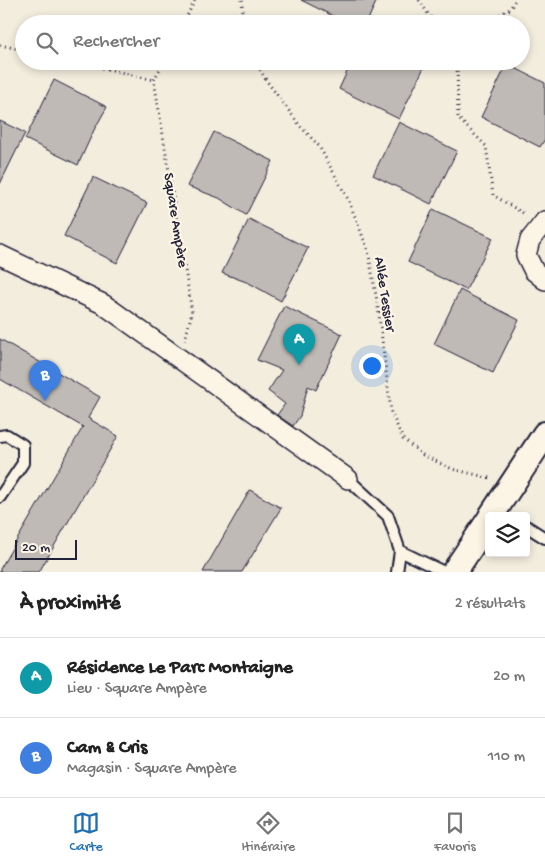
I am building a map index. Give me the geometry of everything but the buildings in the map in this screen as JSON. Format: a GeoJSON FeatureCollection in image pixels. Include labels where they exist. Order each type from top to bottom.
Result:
{"type":"FeatureCollection","features":[{"type":"Feature","properties":{"kind":"street"},"geometry":{"type":"LineString","coordinates":[[544,222],[530,240],[526,255],[534,271],[545,280]]}},
{"type":"Feature","properties":{"kind":"street"},"geometry":{"type":"LineString","coordinates":[[0,255],[103,304],[348,479]]}},
{"type":"Feature","properties":{"kind":"street"},"geometry":{"type":"LineString","coordinates":[[496,512],[514,481],[544,438]]}},
{"type":"Feature","properties":{"kind":"street"},"geometry":{"type":"LineString","coordinates":[[454,572],[485,527]]}},
{"type":"Feature","properties":{"kind":"lane"},"geometry":{"type":"LineString","coordinates":[[0,436],[7,435],[23,445],[23,463],[0,497]]}},
{"type":"Feature","properties":{"kind":"lane"},"geometry":{"type":"LineString","coordinates":[[348,479],[388,516],[400,551],[397,572]]}},
{"type":"Feature","properties":{"kind":"lane"},"geometry":{"type":"LineString","coordinates":[[530,529],[545,538]]}},
{"type":"Feature","properties":{"kind":"lane"},"geometry":{"type":"LineString","coordinates":[[400,551],[444,572]]}},
{"type":"Feature","properties":{"kind":"path"},"geometry":{"type":"LineString","coordinates":[[188,15],[195,0]]}},
{"type":"Feature","properties":{"kind":"path"},"geometry":{"type":"LineString","coordinates":[[242,0],[243,15]]}},
{"type":"Feature","properties":{"kind":"path"},"geometry":{"type":"LineString","coordinates":[[418,0],[429,15]]}},
{"type":"Feature","properties":{"kind":"path"},"geometry":{"type":"LineString","coordinates":[[499,15],[510,9],[515,0]]}},
{"type":"Feature","properties":{"kind":"path"},"geometry":{"type":"LineString","coordinates":[[0,45],[15,48]]}},
{"type":"Feature","properties":{"kind":"path"},"geometry":{"type":"LineString","coordinates":[[111,70],[154,80],[159,70]]}},
{"type":"Feature","properties":{"kind":"path","name":"Allée Tessier"},"geometry":{"type":"LineString","coordinates":[[260,70],[301,127],[319,146],[352,208],[368,250],[378,307],[392,412],[403,440],[423,455],[452,469],[480,477],[514,481]]}},
{"type":"Feature","properties":{"kind":"path"},"geometry":{"type":"LineString","coordinates":[[457,70],[458,118],[486,146],[493,195],[544,222]]}},
{"type":"Feature","properties":{"kind":"path","name":"Square Ampère"},"geometry":{"type":"LineString","coordinates":[[154,80],[192,312],[180,359]]}},
{"type":"Feature","properties":{"kind":"place","name":"Résidence Le Parc Montaigne"},"geometry":{"type":"Point","coordinates":[299,365]}},
{"type":"Feature","properties":{"kind":"place","name":"Cam & Cris"},"geometry":{"type":"Point","coordinates":[45,401]}}]}
